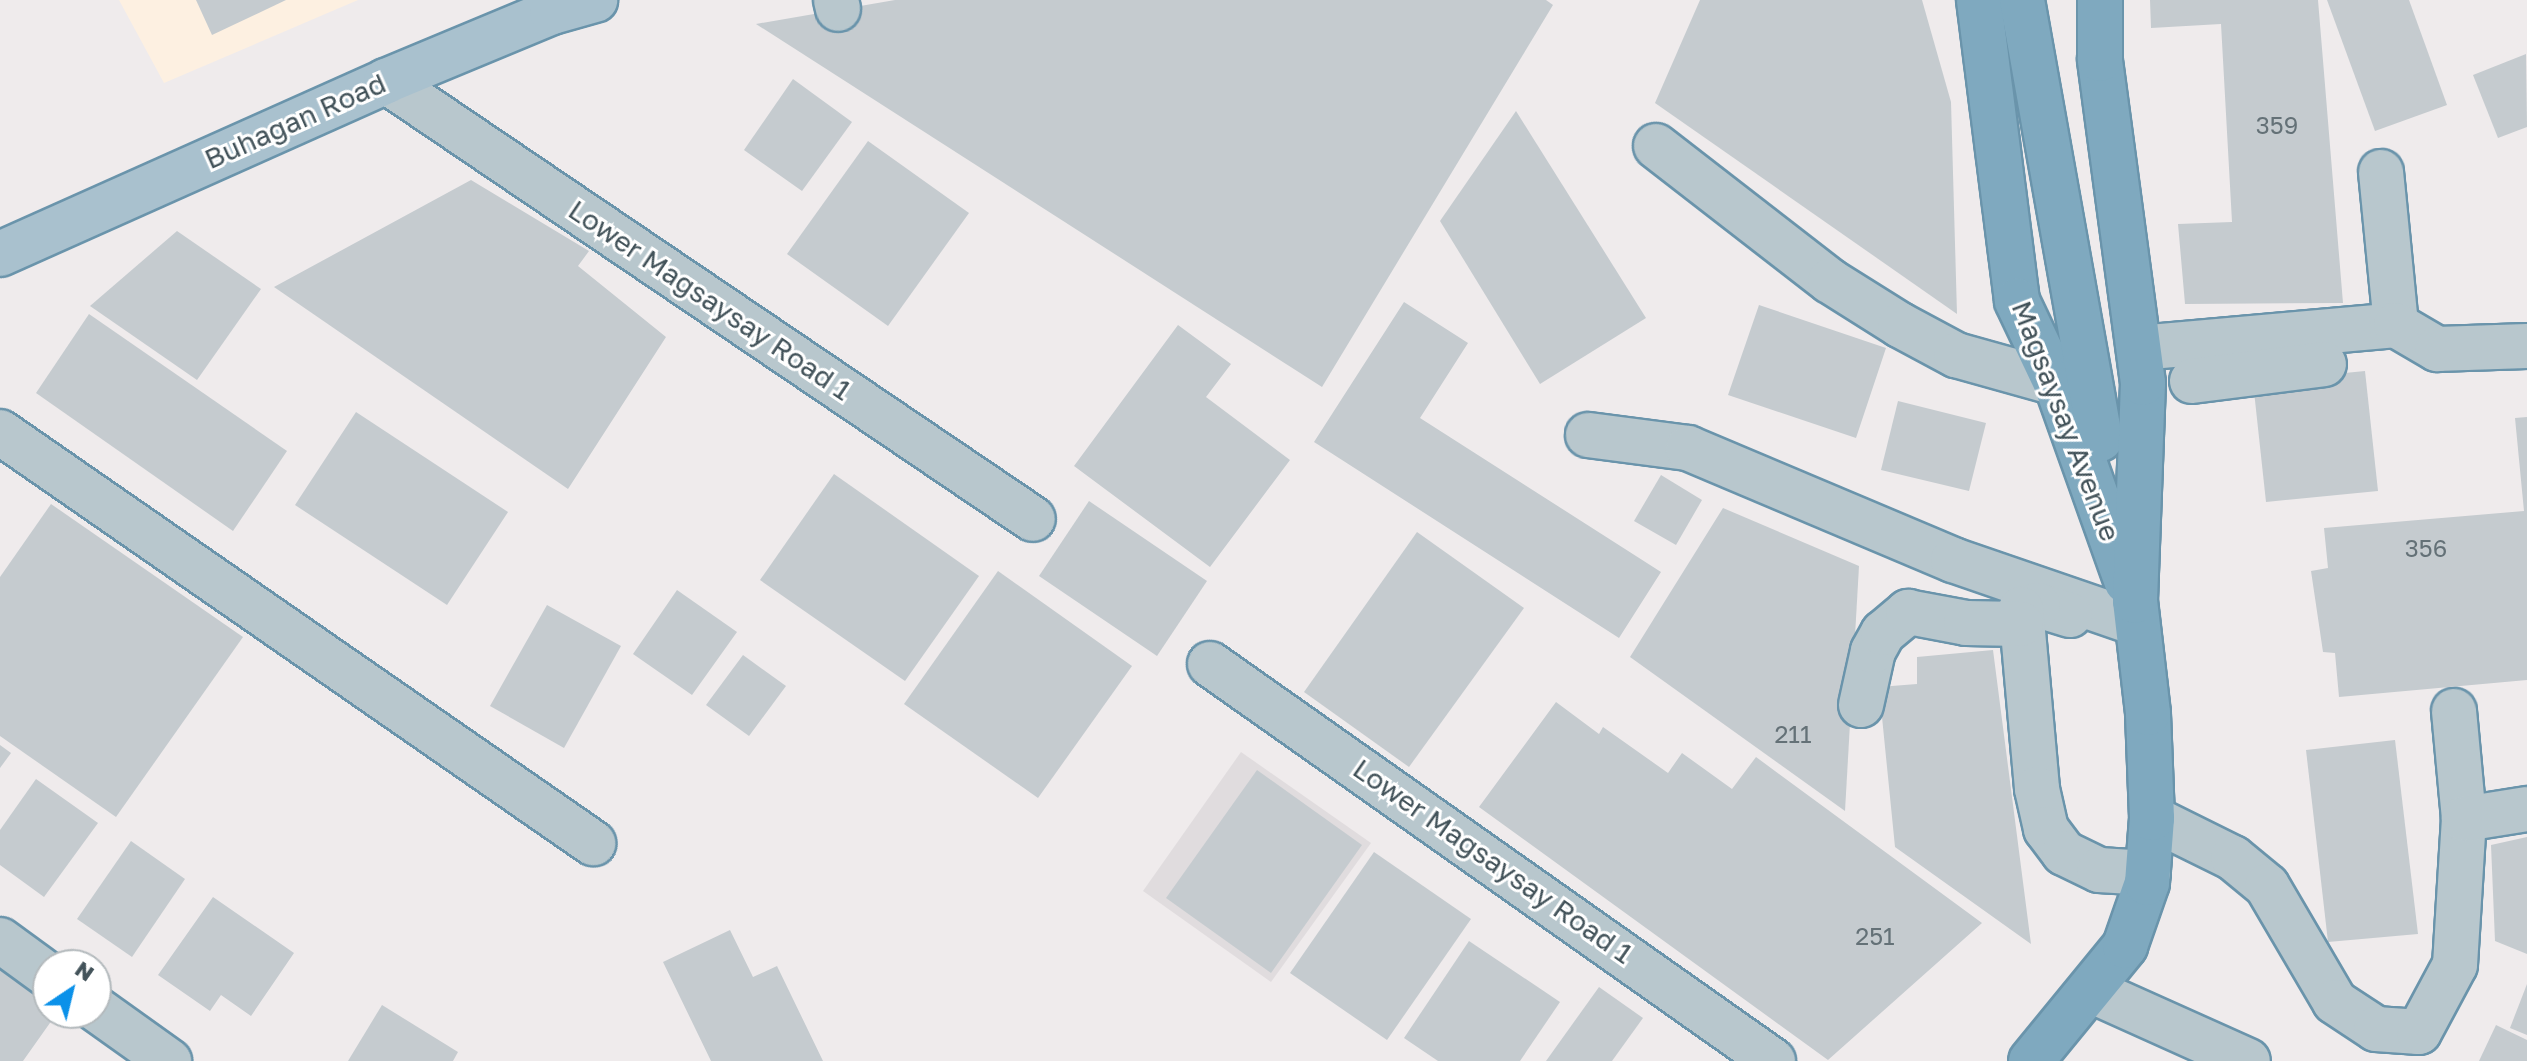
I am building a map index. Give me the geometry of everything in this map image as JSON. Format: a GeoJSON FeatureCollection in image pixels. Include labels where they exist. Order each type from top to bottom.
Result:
{"type":"FeatureCollection","features":[{"type":"Feature","properties":{"kind":"highway","name":"Magsaysay Avenue"},"geometry":{"type":"LineString","coordinates":[[1979,0],[2017,301],[2056,383],[2136,620]]}},
{"type":"Feature","properties":{"kind":"highway","name":"Magsaysay Avenue"},"geometry":{"type":"LineString","coordinates":[[2022,0],[2072,295],[2136,620],[2148,713],[2152,818],[2148,873],[2125,946],[2031,1061]]}},
{"type":"Feature","properties":{"kind":"highway","name":"Magsaysay Avenue"},"geometry":{"type":"LineString","coordinates":[[2100,0],[2100,59],[2143,383],[2136,620]]}},
{"type":"Feature","properties":{"kind":"main road","name":"Buhagan Road"},"geometry":{"type":"LineString","coordinates":[[0,254],[386,81],[552,12],[595,0]]}},
{"type":"Feature","properties":{"kind":"street","name":"Lower Magsaysay Road 1"},"geometry":{"type":"LineString","coordinates":[[386,81],[1033,519]]}},
{"type":"Feature","properties":{"kind":"street"},"geometry":{"type":"LineString","coordinates":[[1656,146],[1830,281],[1900,325],[1956,355],[2056,383]]}},
{"type":"Feature","properties":{"kind":"street"},"geometry":{"type":"LineString","coordinates":[[2381,172],[2396,325]]}},
{"type":"Feature","properties":{"kind":"street"},"geometry":{"type":"LineString","coordinates":[[2139,348],[2396,325],[2437,349],[2527,346]]}},
{"type":"Feature","properties":{"kind":"street"},"geometry":{"type":"LineString","coordinates":[[2192,381],[2324,364]]}},
{"type":"Feature","properties":{"kind":"street"},"geometry":{"type":"LineString","coordinates":[[0,432],[593,843]]}},
{"type":"Feature","properties":{"kind":"street"},"geometry":{"type":"LineString","coordinates":[[1588,435],[1688,448],[1953,560],[2136,620]]}},
{"type":"Feature","properties":{"kind":"street"},"geometry":{"type":"LineString","coordinates":[[2136,620],[2038,605],[2021,609],[2046,829],[2064,853],[2099,870],[2148,873]]}},
{"type":"Feature","properties":{"kind":"street"},"geometry":{"type":"LineString","coordinates":[[1861,705],[1873,651],[1883,633],[1908,612],[1966,623],[2021,624]]}},
{"type":"Feature","properties":{"kind":"street","name":"Lower Magsaysay Road 1"},"geometry":{"type":"LineString","coordinates":[[1210,664],[1773,1061]]}},
{"type":"Feature","properties":{"kind":"street"},"geometry":{"type":"LineString","coordinates":[[2152,818],[2233,858],[2267,886],[2335,1002],[2376,1029],[2419,1032],[2455,965],[2464,819],[2454,711]]}},
{"type":"Feature","properties":{"kind":"street"},"geometry":{"type":"LineString","coordinates":[[2464,819],[2527,809]]}},
{"type":"Feature","properties":{"kind":"street"},"geometry":{"type":"LineString","coordinates":[[0,940],[32,963]]}},
{"type":"Feature","properties":{"kind":"street"},"geometry":{"type":"LineString","coordinates":[[2090,990],[2248,1061]]}},
{"type":"Feature","properties":{"kind":"street"},"geometry":{"type":"LineString","coordinates":[[112,1020],[169,1061]]}},
{"type":"Feature","properties":{"kind":"shaded area"},"geometry":{"type":"Polygon","coordinates":[[[119,0],[358,0],[164,83],[119,0]]]}},
{"type":"Feature","properties":{"kind":"shaded area"},"geometry":{"type":"Polygon","coordinates":[[[1241,752],[1371,843],[1271,982],[1143,891],[1241,752]]]}},
{"type":"Feature","properties":{"kind":"building"},"geometry":{"type":"Polygon","coordinates":[[[196,0],[286,0],[212,35],[196,0]]]}},
{"type":"Feature","properties":{"kind":"building"},"geometry":{"type":"Polygon","coordinates":[[[895,0],[1546,0],[1553,5],[1322,387],[756,24],[895,0]]]}},
{"type":"Feature","properties":{"kind":"building"},"geometry":{"type":"Polygon","coordinates":[[[1700,0],[1922,0],[1951,102],[1957,314],[1655,103],[1700,0]]]}},
{"type":"Feature","properties":{"kind":"building"},"geometry":{"type":"Polygon","coordinates":[[[2150,0],[2318,0],[2343,303],[2185,304],[2178,224],[2232,222],[2221,24],[2151,28],[2150,0]]]}},
{"type":"Feature","properties":{"kind":"building"},"geometry":{"type":"Polygon","coordinates":[[[2327,0],[2409,0],[2447,105],[2375,131],[2327,0]]]}},
{"type":"Feature","properties":{"kind":"building"},"geometry":{"type":"Polygon","coordinates":[[[2526,54],[2527,127],[2498,138],[2473,75],[2526,54]]]}},
{"type":"Feature","properties":{"kind":"building"},"geometry":{"type":"Polygon","coordinates":[[[793,79],[852,122],[802,191],[744,150],[793,79]]]}},
{"type":"Feature","properties":{"kind":"building"},"geometry":{"type":"Polygon","coordinates":[[[1516,111],[1646,318],[1540,384],[1440,221],[1516,111]]]}},
{"type":"Feature","properties":{"kind":"building"},"geometry":{"type":"Polygon","coordinates":[[[868,141],[969,213],[888,326],[787,254],[868,141]]]}},
{"type":"Feature","properties":{"kind":"building"},"geometry":{"type":"Polygon","coordinates":[[[471,180],[589,251],[578,266],[666,337],[568,489],[274,287],[471,180]]]}},
{"type":"Feature","properties":{"kind":"building"},"geometry":{"type":"Polygon","coordinates":[[[177,231],[261,289],[197,380],[90,306],[177,231]]]}},
{"type":"Feature","properties":{"kind":"building"},"geometry":{"type":"Polygon","coordinates":[[[1404,302],[1468,343],[1420,418],[1661,572],[1619,638],[1314,442],[1404,302]]]}},
{"type":"Feature","properties":{"kind":"building"},"geometry":{"type":"Polygon","coordinates":[[[1759,305],[1886,348],[1856,438],[1728,395],[1759,305]]]}},
{"type":"Feature","properties":{"kind":"building"},"geometry":{"type":"Polygon","coordinates":[[[89,314],[287,451],[233,531],[36,393],[89,314]]]}},
{"type":"Feature","properties":{"kind":"building"},"geometry":{"type":"Polygon","coordinates":[[[1178,325],[1231,364],[1206,397],[1290,460],[1210,567],[1074,466],[1178,325]]]}},
{"type":"Feature","properties":{"kind":"building"},"geometry":{"type":"Polygon","coordinates":[[[2365,371],[2378,491],[2266,502],[2253,382],[2365,371]]]}},
{"type":"Feature","properties":{"kind":"building"},"geometry":{"type":"Polygon","coordinates":[[[1898,401],[1986,423],[1969,491],[1881,470],[1898,401]]]}},
{"type":"Feature","properties":{"kind":"building"},"geometry":{"type":"Polygon","coordinates":[[[356,412],[508,512],[447,605],[295,505],[356,412]]]}},
{"type":"Feature","properties":{"kind":"building"},"geometry":{"type":"Polygon","coordinates":[[[2527,417],[2527,680],[2339,697],[2335,653],[2323,652],[2311,571],[2328,568],[2324,528],[2524,511],[2515,418],[2527,417]]]}},
{"type":"Feature","properties":{"kind":"building"},"geometry":{"type":"Polygon","coordinates":[[[834,474],[979,576],[905,681],[760,580],[834,474]]]}},
{"type":"Feature","properties":{"kind":"building"},"geometry":{"type":"Polygon","coordinates":[[[1661,475],[1702,500],[1676,545],[1634,521],[1661,475]]]}},
{"type":"Feature","properties":{"kind":"building"},"geometry":{"type":"Polygon","coordinates":[[[1089,501],[1207,581],[1157,656],[1039,576],[1089,501]]]}},
{"type":"Feature","properties":{"kind":"building"},"geometry":{"type":"Polygon","coordinates":[[[51,504],[243,637],[116,817],[0,736],[0,577],[51,504]]]}},
{"type":"Feature","properties":{"kind":"building"},"geometry":{"type":"Polygon","coordinates":[[[1723,508],[1859,566],[1845,811],[1630,657],[1723,508]]]}},
{"type":"Feature","properties":{"kind":"building"},"geometry":{"type":"Polygon","coordinates":[[[1417,532],[1524,608],[1409,767],[1304,692],[1417,532]]]}},
{"type":"Feature","properties":{"kind":"building"},"geometry":{"type":"Polygon","coordinates":[[[998,571],[1132,666],[1038,798],[904,704],[998,571]]]}},
{"type":"Feature","properties":{"kind":"building"},"geometry":{"type":"Polygon","coordinates":[[[677,590],[737,632],[692,695],[633,654],[677,590]]]}},
{"type":"Feature","properties":{"kind":"building"},"geometry":{"type":"Polygon","coordinates":[[[547,605],[621,646],[564,748],[490,706],[547,605]]]}},
{"type":"Feature","properties":{"kind":"building"},"geometry":{"type":"Polygon","coordinates":[[[1993,650],[2031,944],[1895,847],[1879,687],[1917,684],[1917,657],[1993,650]]]}},
{"type":"Feature","properties":{"kind":"building"},"geometry":{"type":"Polygon","coordinates":[[[743,655],[786,686],[749,736],[706,705],[743,655]]]}},
{"type":"Feature","properties":{"kind":"building"},"geometry":{"type":"Polygon","coordinates":[[[1556,702],[1599,734],[1603,727],[1668,773],[1682,753],[1732,789],[1756,757],[1982,923],[1828,1060],[1479,807],[1556,702]]]}},
{"type":"Feature","properties":{"kind":"building"},"geometry":{"type":"Polygon","coordinates":[[[2395,740],[2418,934],[2328,942],[2306,750],[2395,740]]]}},
{"type":"Feature","properties":{"kind":"building"},"geometry":{"type":"Polygon","coordinates":[[[0,745],[11,753],[0,768],[0,745]]]}},
{"type":"Feature","properties":{"kind":"building"},"geometry":{"type":"Polygon","coordinates":[[[1257,770],[1362,845],[1271,973],[1166,898],[1257,770]]]}},
{"type":"Feature","properties":{"kind":"building"},"geometry":{"type":"Polygon","coordinates":[[[36,779],[98,823],[44,897],[0,865],[0,830],[36,779]]]}},
{"type":"Feature","properties":{"kind":"building"},"geometry":{"type":"Polygon","coordinates":[[[2527,837],[2527,954],[2495,941],[2491,845],[2527,837]]]}},
{"type":"Feature","properties":{"kind":"building"},"geometry":{"type":"Polygon","coordinates":[[[131,841],[185,879],[132,957],[77,919],[131,841]]]}},
{"type":"Feature","properties":{"kind":"building"},"geometry":{"type":"Polygon","coordinates":[[[1374,852],[1471,919],[1387,1040],[1290,973],[1374,852]]]}},
{"type":"Feature","properties":{"kind":"building"},"geometry":{"type":"Polygon","coordinates":[[[213,897],[294,953],[251,1016],[221,995],[210,1011],[158,975],[213,897]]]}},
{"type":"Feature","properties":{"kind":"building"},"geometry":{"type":"Polygon","coordinates":[[[730,930],[753,977],[777,966],[823,1061],[711,1061],[663,962],[730,930]]]}},
{"type":"Feature","properties":{"kind":"building"},"geometry":{"type":"Polygon","coordinates":[[[1469,941],[1560,1002],[1520,1061],[1438,1061],[1404,1038],[1469,941]]]}},
{"type":"Feature","properties":{"kind":"building"},"geometry":{"type":"Polygon","coordinates":[[[0,950],[32,972],[32,1029],[46,1029],[23,1061],[0,1061],[0,950]]]}},
{"type":"Feature","properties":{"kind":"building"},"geometry":{"type":"Polygon","coordinates":[[[2527,984],[2527,1035],[2510,1028],[2527,984]]]}},
{"type":"Feature","properties":{"kind":"building"},"geometry":{"type":"Polygon","coordinates":[[[1599,987],[1643,1018],[1612,1061],[1546,1061],[1599,987]]]}},
{"type":"Feature","properties":{"kind":"building"},"geometry":{"type":"Polygon","coordinates":[[[382,1005],[458,1052],[453,1061],[348,1061],[382,1005]]]}},
{"type":"Feature","properties":{"kind":"building"},"geometry":{"type":"Polygon","coordinates":[[[2496,1025],[2527,1040],[2527,1061],[2479,1061],[2496,1025]]]}}]}
